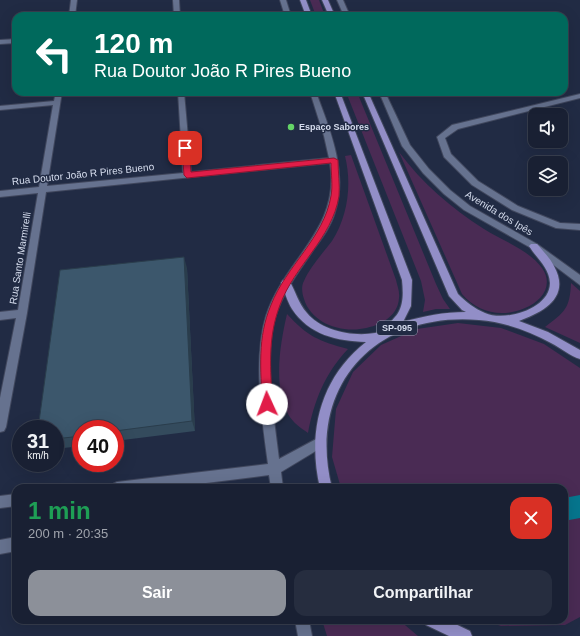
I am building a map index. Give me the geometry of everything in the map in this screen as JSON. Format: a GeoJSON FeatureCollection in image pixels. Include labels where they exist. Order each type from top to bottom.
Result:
{"type":"FeatureCollection","features":[{"type":"Feature","properties":{"kind":"main road"},"geometry":{"type":"LineString","coordinates":[[303,0],[308,12]]}},
{"type":"Feature","properties":{"kind":"main road"},"geometry":{"type":"LineString","coordinates":[[325,0],[330,12]]}},
{"type":"Feature","properties":{"kind":"main road","name":"SP-095"},"geometry":{"type":"LineString","coordinates":[[338,96],[407,280],[408,304],[402,318],[389,331]]}},
{"type":"Feature","properties":{"kind":"main road","name":"SP-095"},"geometry":{"type":"LineString","coordinates":[[367,96],[454,296],[465,307],[485,317]]}},
{"type":"Feature","properties":{"kind":"main road"},"geometry":{"type":"LineString","coordinates":[[505,321],[540,309],[551,299],[554,285],[552,270],[534,246]]}},
{"type":"Feature","properties":{"kind":"main road"},"geometry":{"type":"LineString","coordinates":[[286,283],[296,307],[304,318],[315,327],[329,334],[346,338],[377,338]]}},
{"type":"Feature","properties":{"kind":"main road","name":"SP-095"},"geometry":{"type":"LineString","coordinates":[[325,484],[320,442],[323,416],[331,391],[343,370],[359,352],[389,331],[418,320],[451,316],[485,317],[505,321],[534,330],[563,344],[580,355]]}},
{"type":"Feature","properties":{"kind":"main road"},"geometry":{"type":"LineString","coordinates":[[440,624],[465,636]]}},
{"type":"Feature","properties":{"kind":"street"},"geometry":{"type":"LineString","coordinates":[[72,12],[74,0]]}},
{"type":"Feature","properties":{"kind":"street"},"geometry":{"type":"LineString","coordinates":[[176,0],[177,12]]}},
{"type":"Feature","properties":{"kind":"street"},"geometry":{"type":"LineString","coordinates":[[283,0],[287,12]]}},
{"type":"Feature","properties":{"kind":"street"},"geometry":{"type":"LineString","coordinates":[[340,0],[345,12]]}},
{"type":"Feature","properties":{"kind":"street"},"geometry":{"type":"LineString","coordinates":[[0,42],[12,41]]}},
{"type":"Feature","properties":{"kind":"street","name":"Rua Santo Marmirelli"},"geometry":{"type":"LineString","coordinates":[[0,427],[22,313],[58,96]]}},
{"type":"Feature","properties":{"kind":"street"},"geometry":{"type":"LineString","coordinates":[[181,96],[187,175]]}},
{"type":"Feature","properties":{"kind":"street"},"geometry":{"type":"LineString","coordinates":[[276,484],[268,418],[265,348],[269,322],[286,283],[322,230],[331,213],[335,195],[334,160],[314,96]]}},
{"type":"Feature","properties":{"kind":"street","name":"Avenida dos Ipês"},"geometry":{"type":"LineString","coordinates":[[384,96],[406,146],[426,171],[447,192],[467,208],[534,246],[580,281]]}},
{"type":"Feature","properties":{"kind":"street"},"geometry":{"type":"LineString","coordinates":[[580,96],[455,127],[441,137],[447,155],[475,183],[515,208],[559,226],[580,227]]}},
{"type":"Feature","properties":{"kind":"street"},"geometry":{"type":"LineString","coordinates":[[0,108],[57,103]]}},
{"type":"Feature","properties":{"kind":"street","name":"Rua Doutor João R Pires Bueno"},"geometry":{"type":"LineString","coordinates":[[0,194],[334,160]]}},
{"type":"Feature","properties":{"kind":"street"},"geometry":{"type":"LineString","coordinates":[[0,316],[22,313]]}},
{"type":"Feature","properties":{"kind":"street"},"geometry":{"type":"LineString","coordinates":[[149,484],[274,469],[320,442]]}},
{"type":"Feature","properties":{"kind":"street"},"geometry":{"type":"LineString","coordinates":[[0,502],[12,500]]}},
{"type":"Feature","properties":{"kind":"street"},"geometry":{"type":"LineString","coordinates":[[0,547],[12,545]]}},
{"type":"Feature","properties":{"kind":"street"},"geometry":{"type":"LineString","coordinates":[[303,624],[305,636]]}},
{"type":"Feature","properties":{"kind":"shaded area"},"geometry":{"type":"Polygon","coordinates":[[[310,0],[319,0],[324,12],[314,12],[310,0]]]}},
{"type":"Feature","properties":{"kind":"shaded area"},"geometry":{"type":"Polygon","coordinates":[[[348,96],[359,96],[436,284],[443,299],[450,309],[436,309],[423,312],[425,300],[421,281],[348,96]]]}},
{"type":"Feature","properties":{"kind":"shaded area"},"geometry":{"type":"Polygon","coordinates":[[[399,152],[417,174],[449,204],[484,229],[523,251],[537,262],[542,268],[547,280],[544,292],[537,301],[516,311],[499,313],[491,312],[475,306],[462,294],[399,152]]]}},
{"type":"Feature","properties":{"kind":"shaded area"},"geometry":{"type":"Polygon","coordinates":[[[351,155],[399,291],[398,305],[391,316],[380,324],[352,330],[334,327],[319,319],[308,307],[302,290],[302,285],[313,265],[332,241],[342,221],[348,189],[345,156],[351,155]]]}},
{"type":"Feature","properties":{"kind":"shaded area"},"geometry":{"type":"Polygon","coordinates":[[[571,283],[580,291],[580,343],[545,327],[562,313],[568,304],[571,283]]]}},
{"type":"Feature","properties":{"kind":"shaded area"},"geometry":{"type":"Polygon","coordinates":[[[287,314],[301,328],[314,337],[348,349],[333,368],[322,388],[310,421],[308,433],[292,420],[283,403],[279,378],[279,365],[282,338],[287,314]]]}},
{"type":"Feature","properties":{"kind":"shaded area"},"geometry":{"type":"Polygon","coordinates":[[[458,323],[501,328],[544,344],[580,368],[580,617],[568,623],[568,484],[340,484],[332,457],[336,409],[353,372],[381,345],[417,329],[458,323]]]}},
{"type":"Feature","properties":{"kind":"shaded area"},"geometry":{"type":"Polygon","coordinates":[[[323,624],[404,624],[418,636],[327,636],[323,624]]]}},
{"type":"Feature","properties":{"kind":"shaded area"},"geometry":{"type":"Polygon","coordinates":[[[495,624],[567,624],[565,625],[501,626],[495,624]]]}},
{"type":"Feature","properties":{"kind":"water"},"geometry":{"type":"Polygon","coordinates":[[[580,495],[580,518],[568,520],[568,497],[580,495]]]}},
{"type":"Feature","properties":{"kind":"building"},"geometry":{"type":"Polygon","coordinates":[[[184,257],[192,421],[124,430],[124,420],[72,420],[72,437],[64,438],[64,420],[39,420],[60,270],[184,257]]]}},
{"type":"Feature","properties":{"kind":"place","name":"Espaço Sabores"},"geometry":{"type":"Point","coordinates":[291,127]}},
{"type":"Feature","properties":{"kind":"route"},"geometry":{"type":"LineString","coordinates":[[185,148],[187,175],[334,160],[335,195],[331,213],[322,230],[286,283],[269,322],[265,348],[267,404]]}}]}
